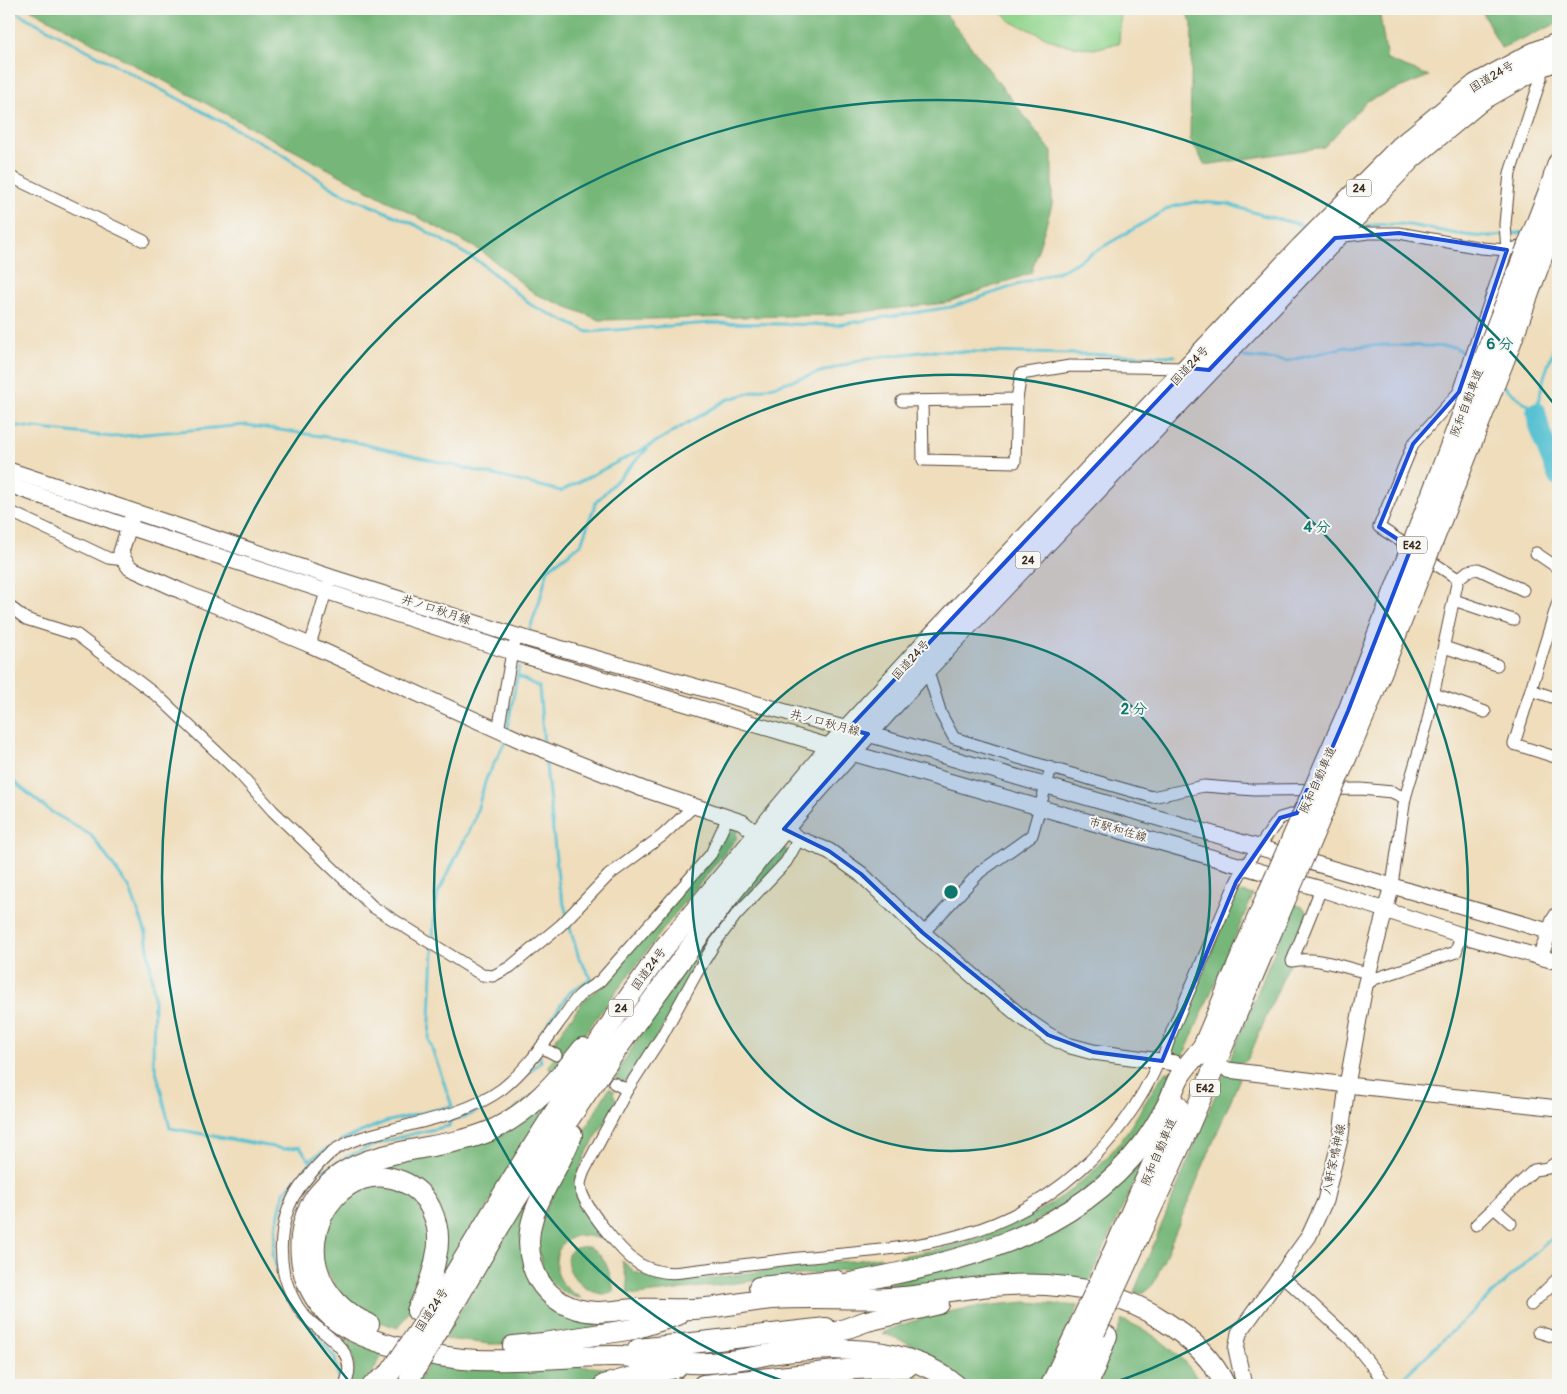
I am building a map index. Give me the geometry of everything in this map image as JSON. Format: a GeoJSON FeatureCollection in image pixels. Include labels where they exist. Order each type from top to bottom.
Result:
{"type":"FeatureCollection","features":[{"type":"Feature","properties":{"kind":"highway","name":"国道24号"},"geometry":{"type":"LineString","coordinates":[[397,1380],[431,1313],[514,1176],[617,1014],[663,949],[831,747],[858,732],[924,670],[1411,159],[1482,100],[1545,60],[1558,43]]}},
{"type":"Feature","properties":{"kind":"highway","name":"国道24号"},"geometry":{"type":"LineString","coordinates":[[397,1380],[403,1352],[525,1186],[641,1016],[704,930],[791,834],[850,753],[858,732],[927,642],[1311,238],[1408,140],[1476,84],[1545,60]]}},
{"type":"Feature","properties":{"kind":"highway","name":"阪和自動車道"},"geometry":{"type":"LineString","coordinates":[[1070,1385],[1121,1270],[1186,1133],[1558,163]]}},
{"type":"Feature","properties":{"kind":"highway","name":"阪和自動車道"},"geometry":{"type":"LineString","coordinates":[[1121,1270],[1149,1176],[1204,1044],[1365,714],[1510,345],[1558,213]]}},
{"type":"Feature","properties":{"kind":"highway"},"geometry":{"type":"LineString","coordinates":[[617,1014],[584,1046],[540,1097],[501,1126],[448,1144],[388,1155],[364,1162],[338,1175],[323,1189],[311,1205],[306,1216],[301,1236],[301,1261],[310,1290],[328,1314],[355,1332],[395,1346],[461,1358],[496,1360],[572,1356],[620,1356],[705,1363]]}},
{"type":"Feature","properties":{"kind":"highway"},"geometry":{"type":"LineString","coordinates":[[578,1108],[572,1136],[546,1186],[533,1217],[529,1244],[531,1262],[536,1276],[546,1290],[569,1307],[595,1312],[634,1309],[694,1309],[774,1299],[957,1260],[1002,1244],[1059,1217],[1096,1192],[1123,1167],[1143,1144],[1167,1104],[1181,1075],[1204,1044]]}},
{"type":"Feature","properties":{"kind":"highway"},"geometry":{"type":"LineString","coordinates":[[431,1313],[425,1292],[436,1257],[437,1231],[432,1211],[426,1200],[410,1185],[398,1179],[380,1176],[355,1182],[338,1194],[326,1207],[317,1229],[314,1248],[319,1274],[328,1293],[342,1308],[358,1319],[406,1335],[445,1343],[482,1347],[530,1345],[634,1329],[890,1298],[1010,1285],[1056,1285],[1108,1294],[1146,1311],[1182,1334],[1209,1360],[1225,1385]]}},
{"type":"Feature","properties":{"kind":"highway"},"geometry":{"type":"LineString","coordinates":[[1088,1385],[1093,1332],[1121,1270]]}},
{"type":"Feature","properties":{"kind":"highway"},"geometry":{"type":"LineString","coordinates":[[634,1309],[683,1297],[912,1271]]}},
{"type":"Feature","properties":{"kind":"highway"},"geometry":{"type":"LineString","coordinates":[[572,1356],[867,1321],[929,1306],[983,1298],[1031,1296],[1077,1300],[1116,1310],[1154,1329],[1186,1355],[1210,1385]]}},
{"type":"Feature","properties":{"kind":"highway"},"geometry":{"type":"LineString","coordinates":[[774,1299],[890,1298]]}},
{"type":"Feature","properties":{"kind":"highway"},"geometry":{"type":"LineString","coordinates":[[634,1329],[694,1309]]}},
{"type":"Feature","properties":{"kind":"highway"},"geometry":{"type":"LineString","coordinates":[[780,1353],[867,1321]]}},
{"type":"Feature","properties":{"kind":"highway","name":"阪和自動車道"},"geometry":{"type":"LineString","coordinates":[[1052,1385],[1093,1332]]}},
{"type":"Feature","properties":{"kind":"highway"},"geometry":{"type":"LineString","coordinates":[[604,1385],[645,1373],[705,1363],[780,1353],[844,1349],[905,1358],[943,1375],[954,1384]]}},
{"type":"Feature","properties":{"kind":"highway"},"geometry":{"type":"LineString","coordinates":[[703,1385],[855,1369],[895,1367],[930,1372],[954,1384]]}},
{"type":"Feature","properties":{"kind":"highway","name":"24"},"geometry":{"type":"LineString","coordinates":[[373,1385],[397,1380]]}},
{"type":"Feature","properties":{"kind":"main road","name":"井ノ口秋月線"},"geometry":{"type":"LineString","coordinates":[[9,470],[518,636],[858,732]]}},
{"type":"Feature","properties":{"kind":"main road","name":"井ノ口秋月線"},"geometry":{"type":"LineString","coordinates":[[9,485],[129,527],[512,652],[850,753]]}},
{"type":"Feature","properties":{"kind":"main road"},"geometry":{"type":"LineString","coordinates":[[133,511],[121,552],[130,568],[310,645],[498,730],[635,786],[742,822],[758,835]]}},
{"type":"Feature","properties":{"kind":"main road","name":"市駅和佐線"},"geometry":{"type":"LineString","coordinates":[[858,732],[1392,885]]}},
{"type":"Feature","properties":{"kind":"main road","name":"市駅和佐線"},"geometry":{"type":"LineString","coordinates":[[850,753],[1320,888],[1385,910]]}},
{"type":"Feature","properties":{"kind":"main road"},"geometry":{"type":"LineString","coordinates":[[791,834],[829,851],[861,874],[923,933],[1019,1015],[1054,1038],[1067,1045],[1093,1052],[1165,1062]]}},
{"type":"Feature","properties":{"kind":"main road"},"geometry":{"type":"LineString","coordinates":[[1392,885],[1554,933]]}},
{"type":"Feature","properties":{"kind":"main road","name":"八軒家鳴神線"},"geometry":{"type":"LineString","coordinates":[[1244,1385],[1236,1349],[1237,1337],[1309,1236],[1325,1200],[1341,1135],[1347,1085],[1367,979],[1392,885]]}},
{"type":"Feature","properties":{"kind":"main road"},"geometry":{"type":"LineString","coordinates":[[1385,910],[1461,935],[1558,962]]}},
{"type":"Feature","properties":{"kind":"main road"},"geometry":{"type":"LineString","coordinates":[[1540,957],[1554,933],[1554,920],[1558,914]]}},
{"type":"Feature","properties":{"kind":"main road"},"geometry":{"type":"LineString","coordinates":[[1228,1070],[1558,1108]]}},
{"type":"Feature","properties":{"kind":"street"},"geometry":{"type":"LineString","coordinates":[[1458,579],[1379,527],[1413,444],[1458,392],[1506,246],[1505,224],[1510,174],[1545,60]]}},
{"type":"Feature","properties":{"kind":"street"},"geometry":{"type":"LineString","coordinates":[[9,176],[144,241]]}},
{"type":"Feature","properties":{"kind":"street"},"geometry":{"type":"LineString","coordinates":[[1311,238],[1335,238],[1369,233],[1399,232],[1480,248],[1558,238]]}},
{"type":"Feature","properties":{"kind":"street"},"geometry":{"type":"LineString","coordinates":[[922,400],[923,460],[1015,462],[1019,376],[1024,373],[1070,366],[1209,370]]}},
{"type":"Feature","properties":{"kind":"street"},"geometry":{"type":"LineString","coordinates":[[902,400],[1017,399]]}},
{"type":"Feature","properties":{"kind":"street"},"geometry":{"type":"LineString","coordinates":[[9,512],[108,558],[124,560]]}},
{"type":"Feature","properties":{"kind":"street"},"geometry":{"type":"LineString","coordinates":[[1536,553],[1558,568]]}},
{"type":"Feature","properties":{"kind":"street"},"geometry":{"type":"LineString","coordinates":[[1392,885],[1405,798],[1434,694],[1458,579],[1468,571],[1478,569],[1523,590]]}},
{"type":"Feature","properties":{"kind":"street"},"geometry":{"type":"LineString","coordinates":[[310,645],[331,576]]}},
{"type":"Feature","properties":{"kind":"street"},"geometry":{"type":"LineString","coordinates":[[1454,600],[1513,620]]}},
{"type":"Feature","properties":{"kind":"street"},"geometry":{"type":"LineString","coordinates":[[1558,602],[1553,636],[1531,690],[1514,744],[1558,758]]}},
{"type":"Feature","properties":{"kind":"street"},"geometry":{"type":"LineString","coordinates":[[9,606],[26,618],[77,635],[160,698],[240,774],[273,811],[374,907],[482,976],[493,976],[510,967],[561,925],[609,875],[662,836],[694,806]]}},
{"type":"Feature","properties":{"kind":"street"},"geometry":{"type":"LineString","coordinates":[[498,730],[512,652],[518,636]]}},
{"type":"Feature","properties":{"kind":"street"},"geometry":{"type":"LineString","coordinates":[[1444,647],[1497,665]]}},
{"type":"Feature","properties":{"kind":"street"},"geometry":{"type":"LineString","coordinates":[[924,670],[930,678],[941,714],[954,738],[1051,768],[1152,796],[1204,786],[1254,790],[1373,789],[1392,792],[1405,798]]}},
{"type":"Feature","properties":{"kind":"street"},"geometry":{"type":"LineString","coordinates":[[1531,690],[1558,699]]}},
{"type":"Feature","properties":{"kind":"street"},"geometry":{"type":"LineString","coordinates":[[1434,694],[1485,712]]}},
{"type":"Feature","properties":{"kind":"street"},"geometry":{"type":"LineString","coordinates":[[923,933],[980,872],[1032,835],[1051,768]]}},
{"type":"Feature","properties":{"kind":"street"},"geometry":{"type":"LineString","coordinates":[[791,834],[786,862],[736,915],[716,943],[696,974],[662,1036],[627,1090],[581,1179],[580,1188],[593,1214],[633,1260],[646,1267],[671,1274],[922,1244],[963,1234],[990,1224],[1026,1208],[1054,1192],[1086,1165],[1126,1118],[1165,1062],[1180,1014],[1236,882],[1244,867],[1280,818],[1297,813],[1307,790]]}},
{"type":"Feature","properties":{"kind":"street"},"geometry":{"type":"LineString","coordinates":[[345,1385],[350,1373],[347,1357],[340,1347],[309,1321],[300,1310],[287,1284],[283,1269],[282,1239],[291,1201],[319,1164],[334,1151],[350,1142],[366,1136],[451,1114],[477,1104],[501,1090],[517,1076],[578,997],[600,981],[710,854],[728,817]]}},
{"type":"Feature","properties":{"kind":"street"},"geometry":{"type":"LineString","coordinates":[[1320,888],[1292,961],[1321,960],[1367,979],[1374,979],[1456,952],[1461,935]]}},
{"type":"Feature","properties":{"kind":"street"},"geometry":{"type":"LineString","coordinates":[[541,1047],[556,1055]]}},
{"type":"Feature","properties":{"kind":"street"},"geometry":{"type":"LineString","coordinates":[[614,1083],[627,1090]]}},
{"type":"Feature","properties":{"kind":"street"},"geometry":{"type":"LineString","coordinates":[[1476,1225],[1534,1170],[1548,1168],[1558,1161]]}},
{"type":"Feature","properties":{"kind":"street"},"geometry":{"type":"LineString","coordinates":[[1494,1208],[1511,1223]]}},
{"type":"Feature","properties":{"kind":"street"},"geometry":{"type":"LineString","coordinates":[[1281,1275],[1350,1339],[1387,1385]]}},
{"type":"Feature","properties":{"kind":"street"},"geometry":{"type":"LineString","coordinates":[[1531,1305],[1558,1278]]}},
{"type":"Feature","properties":{"kind":"street"},"geometry":{"type":"LineString","coordinates":[[1538,1332],[1558,1338]]}},
{"type":"Feature","properties":{"kind":"highlighted area"},"geometry":{"type":"Polygon","coordinates":[[[1399,233],[1507,250],[1459,392],[1413,444],[1379,527],[1411,548],[1348,711],[1314,790],[1307,790],[1297,813],[1280,818],[1236,882],[1162,1061],[1093,1052],[1048,1035],[923,933],[861,874],[829,851],[784,829],[868,734],[848,729],[1188,368],[1209,370],[1335,238],[1399,233]]]}},
{"type":"Feature","properties":{"kind":"green space"},"geometry":{"type":"Polygon","coordinates":[[[30,9],[942,9],[1052,152],[1052,205],[1031,273],[945,303],[834,315],[600,320],[535,294],[483,252],[30,9]]]}},
{"type":"Feature","properties":{"kind":"green space"},"geometry":{"type":"Polygon","coordinates":[[[998,9],[1121,9],[1119,43],[1093,49],[1061,44],[1012,22],[998,9]]]}},
{"type":"Feature","properties":{"kind":"green space"},"geometry":{"type":"Polygon","coordinates":[[[1184,9],[1379,9],[1387,60],[1429,76],[1367,101],[1324,147],[1205,165],[1190,139],[1192,23],[1184,9]]]}},
{"type":"Feature","properties":{"kind":"green space"},"geometry":{"type":"Polygon","coordinates":[[[1481,9],[1558,9],[1558,23],[1501,48],[1481,9]]]}},
{"type":"Feature","properties":{"kind":"green space"},"geometry":{"type":"Polygon","coordinates":[[[734,826],[737,830],[736,839],[681,906],[572,1050],[551,1071],[548,1066],[558,1053],[554,1047],[557,1037],[584,1000],[607,982],[616,967],[726,828],[734,826]]]}},
{"type":"Feature","properties":{"kind":"green space"},"geometry":{"type":"Polygon","coordinates":[[[781,848],[786,849],[787,853],[735,910],[628,1080],[622,1082],[615,1080],[622,1064],[694,951],[777,850],[781,848]]]}},
{"type":"Feature","properties":{"kind":"green space"},"geometry":{"type":"Polygon","coordinates":[[[1242,892],[1253,895],[1176,1073],[1143,1133],[1101,1181],[1017,1233],[900,1266],[900,1256],[962,1243],[992,1233],[1021,1220],[1074,1188],[1098,1167],[1125,1135],[1165,1072],[1172,1072],[1179,1056],[1175,1055],[1171,1049],[1234,899],[1242,892]]]}},
{"type":"Feature","properties":{"kind":"green space"},"geometry":{"type":"Polygon","coordinates":[[[1294,904],[1303,907],[1307,912],[1306,921],[1288,966],[1249,1057],[1246,1061],[1231,1064],[1240,1078],[1154,1283],[1145,1291],[1140,1293],[1134,1292],[1294,904]]]}},
{"type":"Feature","properties":{"kind":"green space"},"geometry":{"type":"Polygon","coordinates":[[[579,1060],[437,1288],[438,1270],[418,1185],[360,1172],[463,1147],[579,1060]]]}},
{"type":"Feature","properties":{"kind":"green space"},"geometry":{"type":"Polygon","coordinates":[[[609,1088],[615,1091],[613,1094],[617,1102],[584,1157],[577,1177],[607,1238],[599,1239],[584,1235],[576,1236],[563,1244],[557,1256],[557,1270],[563,1284],[581,1298],[574,1297],[560,1290],[544,1275],[536,1235],[563,1168],[609,1088]]]}},
{"type":"Feature","properties":{"kind":"green space"},"geometry":{"type":"Polygon","coordinates":[[[1158,1129],[1088,1284],[930,1285],[874,1288],[1014,1246],[1158,1129]]]}},
{"type":"Feature","properties":{"kind":"green space"},"geometry":{"type":"Polygon","coordinates":[[[537,1179],[522,1239],[569,1316],[604,1328],[505,1344],[444,1339],[537,1179]]]}},
{"type":"Feature","properties":{"kind":"green space"},"geometry":{"type":"Polygon","coordinates":[[[377,1185],[403,1191],[420,1205],[432,1241],[414,1303],[398,1328],[377,1321],[347,1304],[321,1261],[326,1222],[347,1195],[377,1185]]]}},
{"type":"Feature","properties":{"kind":"green space"},"geometry":{"type":"Polygon","coordinates":[[[588,1247],[599,1254],[607,1266],[614,1292],[602,1294],[588,1289],[573,1275],[567,1259],[570,1252],[576,1248],[588,1247]]]}},
{"type":"Feature","properties":{"kind":"green space"},"geometry":{"type":"Polygon","coordinates":[[[881,1257],[882,1265],[637,1295],[628,1293],[622,1261],[635,1272],[669,1284],[818,1262],[852,1261],[881,1257]]]}},
{"type":"Feature","properties":{"kind":"green space"},"geometry":{"type":"Polygon","coordinates":[[[1027,1302],[1078,1306],[1042,1385],[967,1385],[949,1368],[928,1353],[882,1333],[917,1320],[953,1311],[1027,1302]]]}},
{"type":"Feature","properties":{"kind":"green space"},"geometry":{"type":"Polygon","coordinates":[[[1122,1320],[1146,1331],[1168,1346],[1187,1365],[1202,1385],[1096,1385],[1122,1320]]]}},
{"type":"Feature","properties":{"kind":"green space"},"geometry":{"type":"Polygon","coordinates":[[[322,1326],[342,1339],[383,1354],[365,1385],[349,1385],[354,1367],[354,1358],[350,1350],[322,1326]]]}},
{"type":"Feature","properties":{"kind":"green space"},"geometry":{"type":"Polygon","coordinates":[[[431,1360],[565,1365],[616,1369],[588,1380],[565,1385],[416,1385],[431,1360]]]}},
{"type":"Feature","properties":{"kind":"green space"},"geometry":{"type":"Polygon","coordinates":[[[894,1375],[920,1377],[943,1385],[917,1385],[892,1382],[891,1378],[894,1375]]]}},
{"type":"Feature","properties":{"kind":"waterway"},"geometry":{"type":"LineString","coordinates":[[10,9],[280,153],[337,191],[416,225],[481,263],[531,305],[588,332],[710,323],[836,325],[951,307],[1065,269],[1171,207],[1195,202],[1228,204],[1302,225]]}},
{"type":"Feature","properties":{"kind":"waterway"},"geometry":{"type":"LineString","coordinates":[[1367,225],[1399,224],[1464,235],[1503,235]]}},
{"type":"Feature","properties":{"kind":"waterway"},"geometry":{"type":"LineString","coordinates":[[1509,234],[1525,232]]}},
{"type":"Feature","properties":{"kind":"waterway"},"geometry":{"type":"LineString","coordinates":[[1501,384],[1536,412],[1544,377],[1558,336]]}},
{"type":"Feature","properties":{"kind":"waterway"},"geometry":{"type":"LineString","coordinates":[[1244,357],[1287,361],[1346,347],[1387,345],[1455,347],[1467,357]]}},
{"type":"Feature","properties":{"kind":"waterway"},"geometry":{"type":"LineString","coordinates":[[9,425],[112,437],[246,425],[347,440],[561,491],[649,446],[726,400],[865,359],[929,351],[1175,356]]}},
{"type":"Feature","properties":{"kind":"waterway"},"geometry":{"type":"LineString","coordinates":[[1536,412],[1541,434],[1558,477]]}},
{"type":"Feature","properties":{"kind":"waterway"},"geometry":{"type":"LineString","coordinates":[[530,628],[548,569],[581,544],[596,502],[647,449]]}},
{"type":"Feature","properties":{"kind":"waterway"},"geometry":{"type":"LineString","coordinates":[[507,730],[519,667]]}},
{"type":"Feature","properties":{"kind":"waterway"},"geometry":{"type":"LineString","coordinates":[[518,676],[539,687],[544,745]]}},
{"type":"Feature","properties":{"kind":"waterway"},"geometry":{"type":"LineString","coordinates":[[433,940],[434,916],[438,893],[474,821],[486,779],[505,739]]}},
{"type":"Feature","properties":{"kind":"waterway"},"geometry":{"type":"LineString","coordinates":[[545,756],[559,887],[567,915]]}},
{"type":"Feature","properties":{"kind":"waterway"},"geometry":{"type":"LineString","coordinates":[[9,778],[50,811],[91,835],[130,889],[146,933],[154,995],[153,1058],[170,1128],[284,1149],[300,1147],[309,1160],[330,1147]]}},
{"type":"Feature","properties":{"kind":"waterway"},"geometry":{"type":"LineString","coordinates":[[536,1047],[535,1043],[569,993],[591,978],[579,958],[568,921]]}},
{"type":"Feature","properties":{"kind":"waterway"},"geometry":{"type":"LineString","coordinates":[[342,1140],[385,1122],[452,1106],[429,1040],[433,949]]}},
{"type":"Feature","properties":{"kind":"waterway"},"geometry":{"type":"LineString","coordinates":[[320,1167],[326,1170],[354,1153],[369,1147],[401,1137],[449,1126],[450,1120],[470,1115],[506,1094],[541,1061],[539,1055]]}},
{"type":"Feature","properties":{"kind":"waterway"},"geometry":{"type":"LineString","coordinates":[[289,1302],[284,1295],[273,1255],[277,1223],[284,1192],[312,1162]]}},
{"type":"Feature","properties":{"kind":"waterway"},"geometry":{"type":"LineString","coordinates":[[1395,1385],[1558,1232]]}},
{"type":"Feature","properties":{"kind":"waterway"},"geometry":{"type":"LineString","coordinates":[[312,1330],[335,1358],[339,1382],[337,1385]]}}]}
